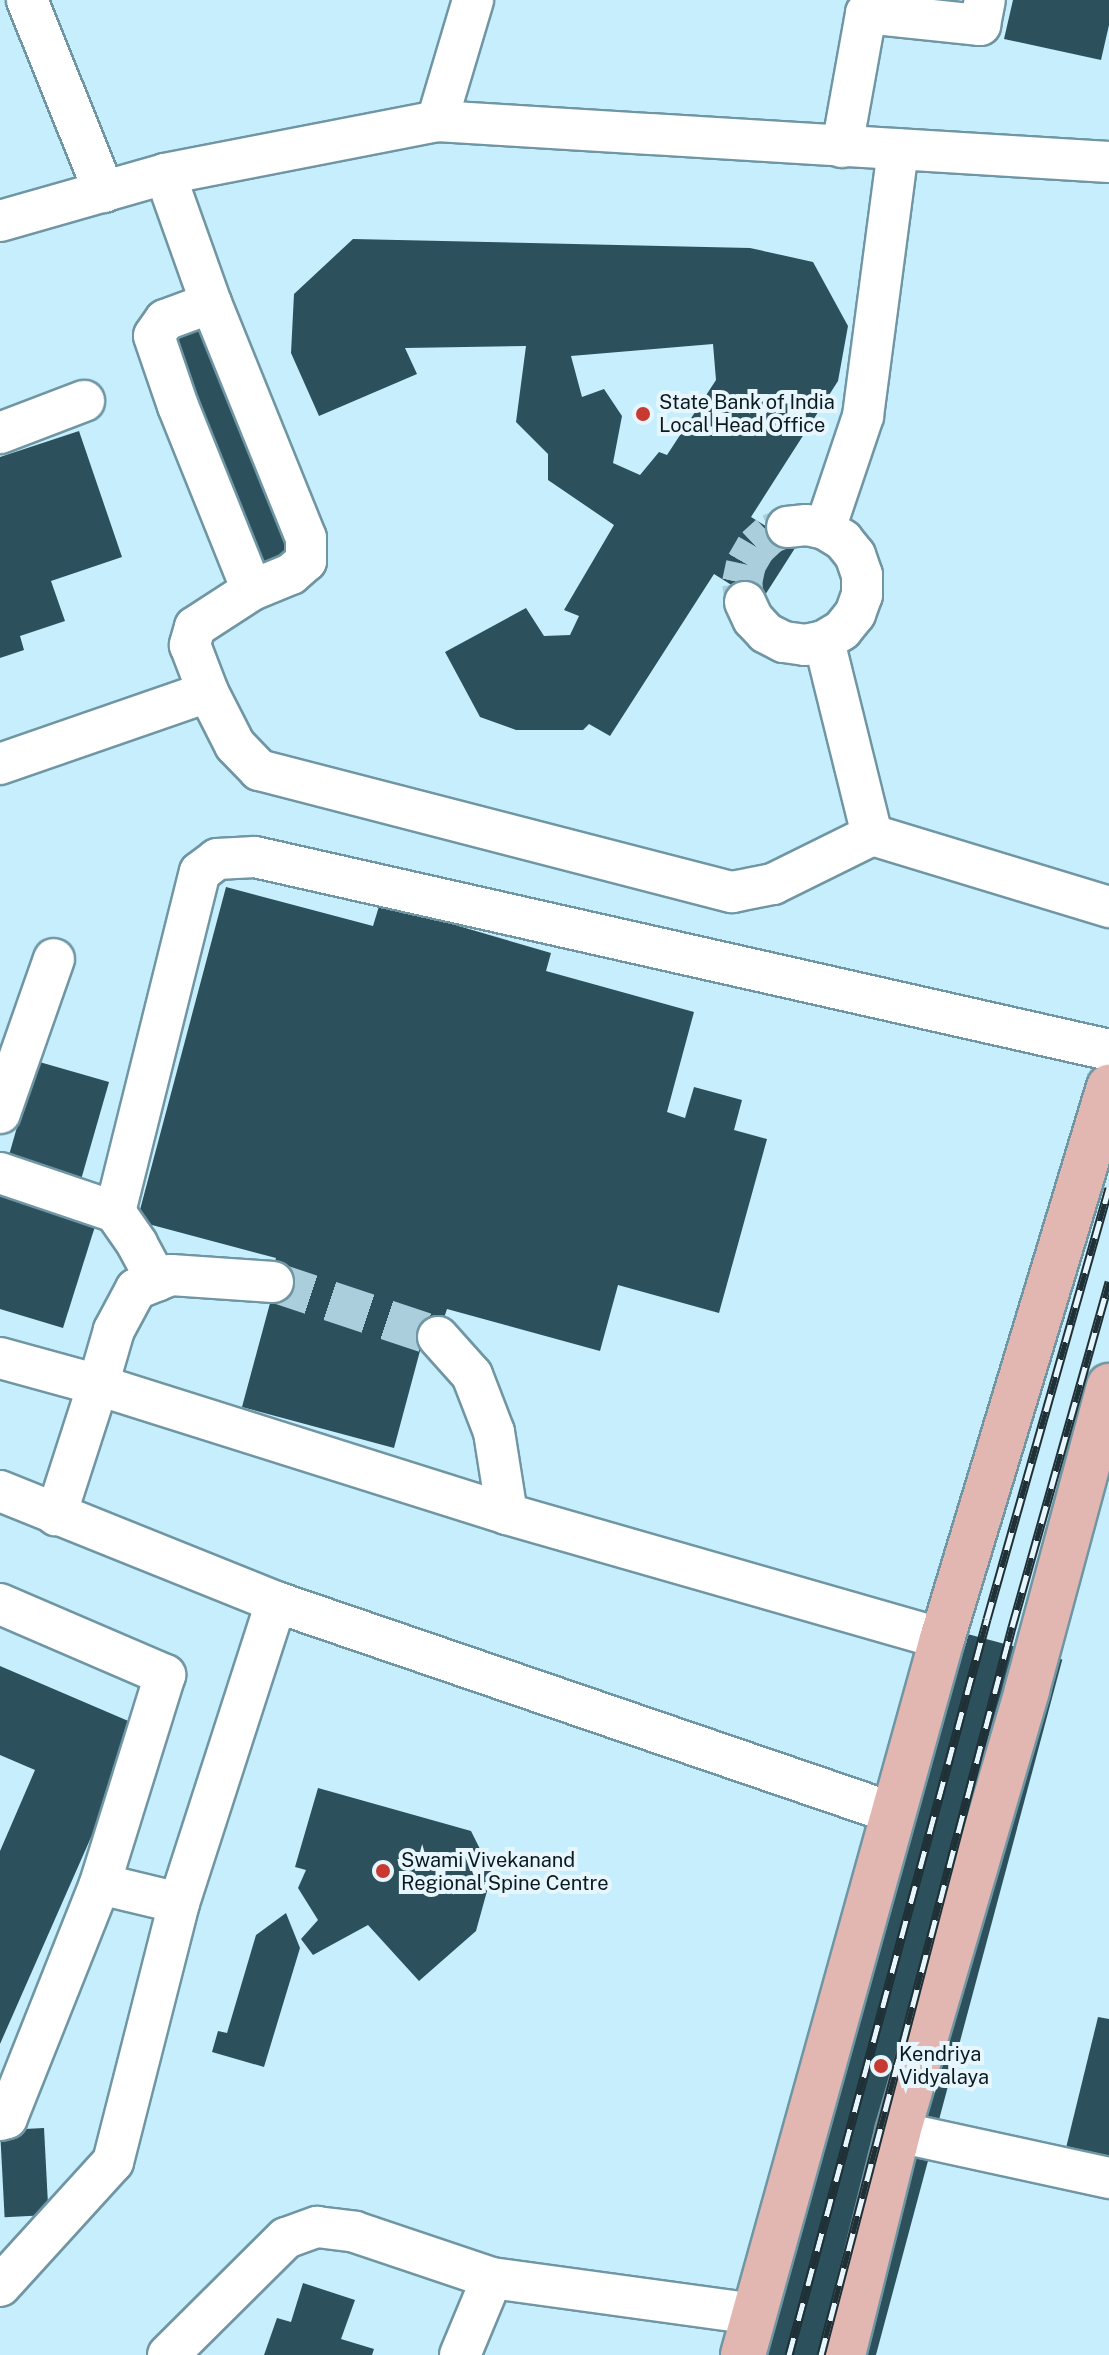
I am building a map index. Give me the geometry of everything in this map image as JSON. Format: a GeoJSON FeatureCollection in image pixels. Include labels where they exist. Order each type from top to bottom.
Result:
{"type":"FeatureCollection","features":[{"type":"Feature","properties":{"kind":"main road"},"geometry":{"type":"LineString","coordinates":[[743,2355],[942,1639],[1109,1087]]}},
{"type":"Feature","properties":{"kind":"main road"},"geometry":{"type":"LineString","coordinates":[[843,2355],[898,2132],[1027,1690],[1109,1386]]}},
{"type":"Feature","properties":{"kind":"street"},"geometry":{"type":"LineString","coordinates":[[27,0],[104,192]]}},
{"type":"Feature","properties":{"kind":"street"},"geometry":{"type":"LineString","coordinates":[[437,121],[473,0]]}},
{"type":"Feature","properties":{"kind":"street"},"geometry":{"type":"LineString","coordinates":[[842,147],[866,13],[980,25],[985,0]]}},
{"type":"Feature","properties":{"kind":"street"},"geometry":{"type":"LineString","coordinates":[[0,221],[165,174],[437,121],[1109,162]]}},
{"type":"Feature","properties":{"kind":"street"},"geometry":{"type":"LineString","coordinates":[[745,602],[753,619],[766,633],[784,642],[805,645],[824,641],[842,630],[855,614],[862,595],[862,575],[855,555],[843,540],[806,528],[863,416],[898,149]]}},
{"type":"Feature","properties":{"kind":"street"},"geometry":{"type":"LineString","coordinates":[[165,174],[211,303],[306,538],[306,561],[291,574],[252,590],[195,627],[190,645],[208,692],[235,745],[259,770],[732,892],[773,884],[872,835],[1109,907]]}},
{"type":"Feature","properties":{"kind":"street"},"geometry":{"type":"LineString","coordinates":[[211,303],[165,320],[154,336],[178,406],[252,590]]}},
{"type":"Feature","properties":{"kind":"street"},"geometry":{"type":"LineString","coordinates":[[0,433],[84,401]]}},
{"type":"Feature","properties":{"kind":"street"},"geometry":{"type":"LineString","coordinates":[[824,641],[872,835]]}},
{"type":"Feature","properties":{"kind":"street"},"geometry":{"type":"LineString","coordinates":[[0,764],[208,692]]}},
{"type":"Feature","properties":{"kind":"street"},"geometry":{"type":"LineString","coordinates":[[115,1212],[200,872],[217,859],[255,857],[1109,1050]]}},
{"type":"Feature","properties":{"kind":"street"},"geometry":{"type":"LineString","coordinates":[[0,1113],[54,959]]}},
{"type":"Feature","properties":{"kind":"street"},"geometry":{"type":"LineString","coordinates":[[0,1173],[115,1212],[157,1281]]}},
{"type":"Feature","properties":{"kind":"street"},"geometry":{"type":"LineString","coordinates":[[56,1515],[114,1330],[136,1289],[171,1275],[273,1282]]}},
{"type":"Feature","properties":{"kind":"street"},"geometry":{"type":"LineString","coordinates":[[438,1337],[472,1375],[494,1432],[507,1514]]}},
{"type":"Feature","properties":{"kind":"street"},"geometry":{"type":"LineString","coordinates":[[0,1358],[98,1385],[507,1514],[942,1639]]}},
{"type":"Feature","properties":{"kind":"street"},"geometry":{"type":"LineString","coordinates":[[0,1491],[276,1602],[893,1813]]}},
{"type":"Feature","properties":{"kind":"street"},"geometry":{"type":"LineString","coordinates":[[0,2286],[113,2162],[179,1903],[276,1602]]}},
{"type":"Feature","properties":{"kind":"street"},"geometry":{"type":"LineString","coordinates":[[0,1604],[165,1675],[100,1884],[7,2118],[0,2120]]}},
{"type":"Feature","properties":{"kind":"street"},"geometry":{"type":"LineString","coordinates":[[100,1884],[179,1903]]}},
{"type":"Feature","properties":{"kind":"street"},"geometry":{"type":"LineString","coordinates":[[898,2132],[1109,2178]]}},
{"type":"Feature","properties":{"kind":"street"},"geometry":{"type":"LineString","coordinates":[[168,2355],[286,2238],[317,2227],[355,2232],[492,2278],[754,2314]]}},
{"type":"Feature","properties":{"kind":"street"},"geometry":{"type":"LineString","coordinates":[[460,2355],[492,2278]]}},
{"type":"Feature","properties":{"kind":"building"},"geometry":{"type":"Polygon","coordinates":[[[1013,0],[1109,0],[1109,25],[1101,60],[1004,39],[1013,0]]]}},
{"type":"Feature","properties":{"kind":"building"},"geometry":{"type":"Polygon","coordinates":[[[353,239],[750,248],[813,262],[848,326],[838,381],[751,517],[797,545],[760,603],[714,574],[610,736],[589,724],[583,730],[516,730],[480,717],[445,652],[526,608],[544,636],[570,635],[579,616],[564,610],[614,525],[548,480],[548,454],[516,422],[526,346],[405,348],[417,374],[319,416],[291,353],[294,294],[353,239]],[[713,344],[571,356],[582,397],[604,389],[622,416],[613,463],[640,475],[659,452],[667,455],[716,380],[713,344]]]}},
{"type":"Feature","properties":{"kind":"building"},"geometry":{"type":"Polygon","coordinates":[[[211,316],[302,561],[264,576],[158,338],[211,316]]]}},
{"type":"Feature","properties":{"kind":"building"},"geometry":{"type":"Polygon","coordinates":[[[79,431],[122,557],[51,581],[65,621],[20,636],[24,650],[0,658],[0,457],[79,431]]]}},
{"type":"Feature","properties":{"kind":"building"},"geometry":{"type":"Polygon","coordinates":[[[226,887],[373,926],[380,903],[551,953],[546,971],[694,1012],[667,1112],[685,1118],[694,1087],[742,1100],[734,1130],[767,1139],[719,1313],[618,1285],[600,1351],[447,1309],[437,1339],[424,1336],[394,1448],[242,1407],[273,1292],[266,1290],[276,1258],[137,1221],[226,887]]]}},
{"type":"Feature","properties":{"kind":"building"},"geometry":{"type":"Polygon","coordinates":[[[36,1061],[109,1082],[81,1179],[8,1158],[36,1061]]]}},
{"type":"Feature","properties":{"kind":"building"},"geometry":{"type":"Polygon","coordinates":[[[0,1190],[97,1220],[63,1328],[0,1309],[0,1190]]]}},
{"type":"Feature","properties":{"kind":"building"},"geometry":{"type":"Polygon","coordinates":[[[930,1624],[1062,1659],[876,2355],[734,2355],[930,1624]]]}},
{"type":"Feature","properties":{"kind":"building"},"geometry":{"type":"Polygon","coordinates":[[[0,1666],[140,1726],[0,2044],[0,1851],[35,1770],[0,1755],[0,1666]]]}},
{"type":"Feature","properties":{"kind":"building"},"geometry":{"type":"Polygon","coordinates":[[[318,1788],[471,1831],[492,1873],[476,1931],[419,1981],[368,1925],[313,1955],[301,1939],[318,1920],[298,1888],[306,1870],[295,1867],[318,1788]]]}},
{"type":"Feature","properties":{"kind":"building"},"geometry":{"type":"Polygon","coordinates":[[[286,1913],[300,1948],[264,2067],[212,2052],[218,2031],[227,2033],[256,1935],[286,1913]]]}},
{"type":"Feature","properties":{"kind":"building"},"geometry":{"type":"Polygon","coordinates":[[[1098,2017],[1109,2019],[1109,2158],[1066,2148],[1098,2017]]]}},
{"type":"Feature","properties":{"kind":"building"},"geometry":{"type":"Polygon","coordinates":[[[44,2128],[49,2215],[5,2217],[0,2130],[44,2128]]]}},
{"type":"Feature","properties":{"kind":"building"},"geometry":{"type":"Polygon","coordinates":[[[303,2283],[355,2300],[341,2339],[374,2349],[372,2355],[264,2355],[277,2318],[291,2322],[303,2283]]]}},
{"type":"Feature","properties":{"kind":"tunnel"},"geometry":{"type":"LineString","coordinates":[[745,602],[742,583],[746,564],[756,547],[770,534],[787,527]]}},
{"type":"Feature","properties":{"kind":"tunnel"},"geometry":{"type":"LineString","coordinates":[[273,1282],[438,1337]]}},
{"type":"Feature","properties":{"kind":"railway"},"geometry":{"type":"LineString","coordinates":[[789,2355],[987,1619],[1109,1188]]}},
{"type":"Feature","properties":{"kind":"railway"},"geometry":{"type":"LineString","coordinates":[[821,2355],[1012,1627],[1109,1281]]}},
{"type":"Feature","properties":{"kind":"place","name":"State Bank of India Local Head Office"},"geometry":{"type":"Point","coordinates":[643,414]}},
{"type":"Feature","properties":{"kind":"place","name":"Swami Vivekanand Regional Spine Centre"},"geometry":{"type":"Point","coordinates":[383,1871]}},
{"type":"Feature","properties":{"kind":"place","name":"Kendriya Vidyalaya"},"geometry":{"type":"Point","coordinates":[881,2066]}}]}
